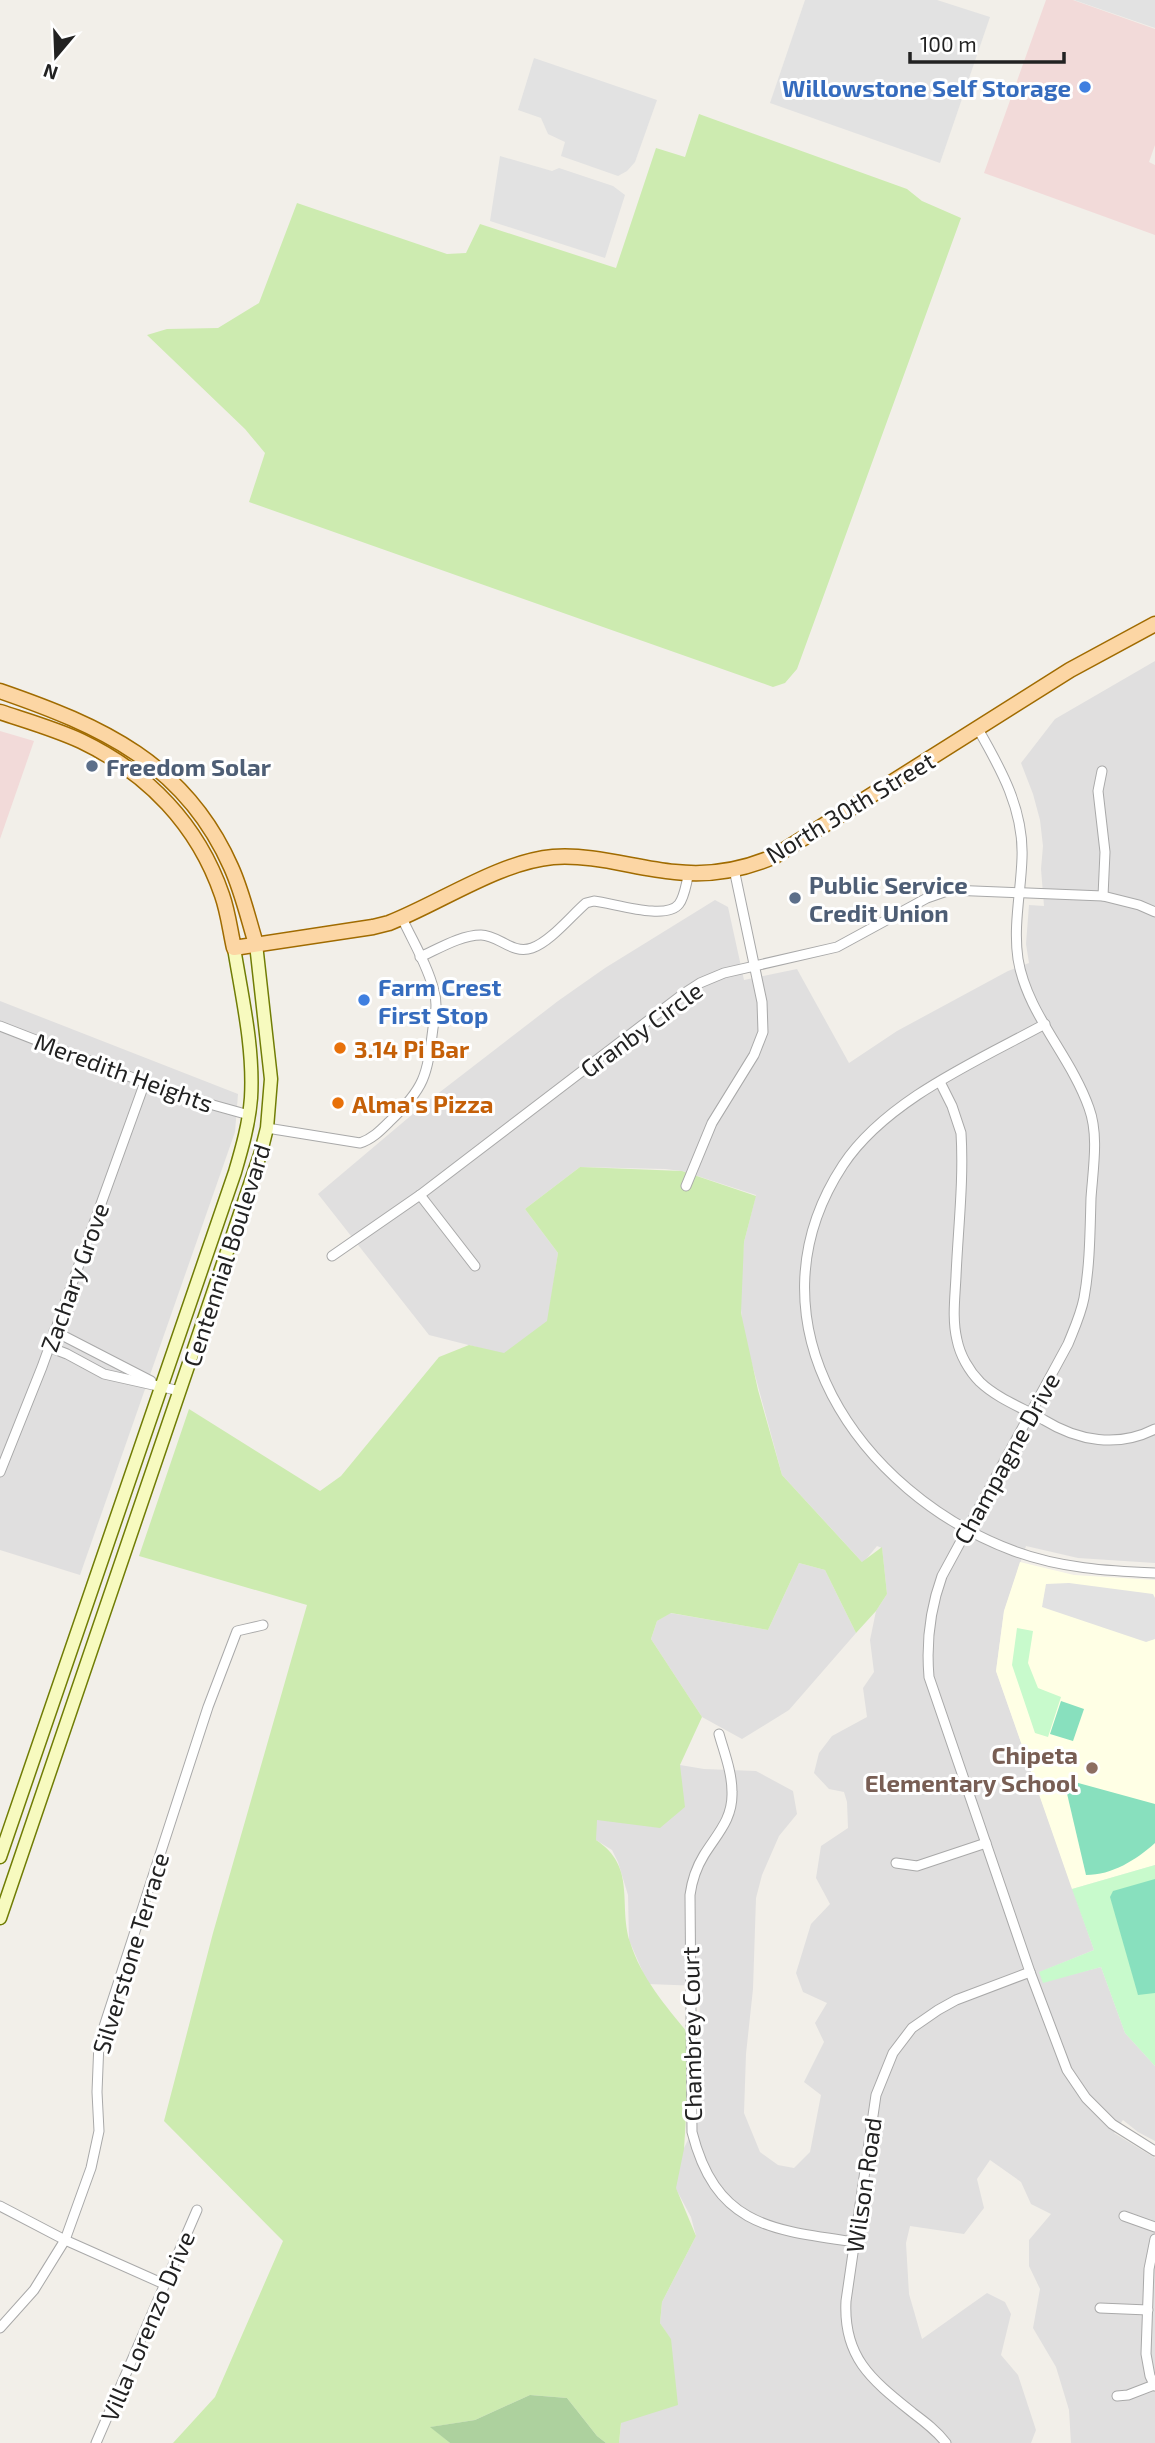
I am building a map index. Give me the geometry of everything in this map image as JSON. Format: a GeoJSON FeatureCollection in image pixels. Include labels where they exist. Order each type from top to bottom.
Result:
{"type":"FeatureCollection","features":[{"type":"Feature","properties":{"kind":"main road","name":"North 30th Street"},"geometry":{"type":"LineString","coordinates":[[234,948],[373,928],[402,918],[500,871],[536,860],[588,857],[689,873],[721,872],[775,856],[1070,670],[1155,624]]}},
{"type":"Feature","properties":{"kind":"main road","name":"Centennial Boulevard"},"geometry":{"type":"LineString","coordinates":[[0,691],[88,724],[118,741],[168,778],[192,803],[222,847],[233,870],[256,944],[271,1062],[267,1128],[254,1178],[0,1918]]}},
{"type":"Feature","properties":{"kind":"main road","name":"Centennial Boulevard"},"geometry":{"type":"LineString","coordinates":[[0,712],[104,752],[153,789],[183,820],[206,856],[223,897],[234,948],[251,1064],[249,1115],[235,1172],[0,1857]]}},
{"type":"Feature","properties":{"kind":"street","name":"Champagne Drive"},"geometry":{"type":"LineString","coordinates":[[978,729],[1007,782],[1018,814],[1022,856],[1018,959],[1026,986],[1089,1108],[1094,1132],[1088,1270],[1080,1314],[1068,1344],[950,1558],[936,1592],[929,1625],[928,1660],[935,1698],[1059,2052],[1086,2098],[1112,2124],[1155,2151]]}},
{"type":"Feature","properties":{"kind":"street"},"geometry":{"type":"LineString","coordinates":[[1102,771],[1098,791],[1104,828],[1103,896]]}},
{"type":"Feature","properties":{"kind":"street"},"geometry":{"type":"LineString","coordinates":[[685,1185],[719,1109],[759,1045],[764,1018],[734,869]]}},
{"type":"Feature","properties":{"kind":"street"},"geometry":{"type":"LineString","coordinates":[[420,957],[461,939],[483,935],[516,950],[534,948],[586,903],[594,901],[669,912],[682,898],[689,873]]}},
{"type":"Feature","properties":{"kind":"street","name":"Granby Circle"},"geometry":{"type":"LineString","coordinates":[[332,1256],[420,1195],[683,995],[711,978],[755,965],[837,947],[939,893],[960,890],[1103,896],[1155,912]]}},
{"type":"Feature","properties":{"kind":"street"},"geometry":{"type":"LineString","coordinates":[[267,1128],[360,1143],[370,1140],[412,1100],[420,1088],[427,1070],[436,1005],[435,992],[402,918]]}},
{"type":"Feature","properties":{"kind":"street"},"geometry":{"type":"LineString","coordinates":[[1045,1024],[886,1117],[870,1131],[843,1165],[822,1204],[815,1225],[806,1274],[811,1341],[827,1388],[849,1425],[864,1445],[911,1492],[938,1513],[967,1530],[1013,1550],[1063,1565],[1155,1573]]}},
{"type":"Feature","properties":{"kind":"street","name":"Meredith Heights"},"geometry":{"type":"LineString","coordinates":[[0,1026],[206,1104],[249,1115]]}},
{"type":"Feature","properties":{"kind":"street","name":"Zachary Grove"},"geometry":{"type":"LineString","coordinates":[[0,1472],[49,1347],[145,1082]]}},
{"type":"Feature","properties":{"kind":"street"},"geometry":{"type":"LineString","coordinates":[[940,1083],[957,1119],[962,1148],[954,1311],[957,1344],[971,1371],[993,1392],[1054,1427],[1076,1436],[1095,1440],[1134,1438],[1155,1429]]}},
{"type":"Feature","properties":{"kind":"street"},"geometry":{"type":"LineString","coordinates":[[420,1195],[475,1266]]}},
{"type":"Feature","properties":{"kind":"street"},"geometry":{"type":"LineString","coordinates":[[54,1331],[162,1386]]}},
{"type":"Feature","properties":{"kind":"street"},"geometry":{"type":"LineString","coordinates":[[49,1347],[104,1374],[180,1391]]}},
{"type":"Feature","properties":{"kind":"street","name":"Silverstone Terrace"},"geometry":{"type":"LineString","coordinates":[[0,2328],[34,2290],[65,2240],[96,2151],[99,2131],[99,2042],[208,1707],[237,1631],[263,1625]]}},
{"type":"Feature","properties":{"kind":"street","name":"Chambrey Court"},"geometry":{"type":"LineString","coordinates":[[719,1734],[730,1775],[731,1807],[721,1832],[697,1867],[690,1895],[692,2132],[697,2151],[702,2166],[721,2194],[747,2215],[776,2230],[855,2242]]}},
{"type":"Feature","properties":{"kind":"street"},"geometry":{"type":"LineString","coordinates":[[896,1863],[917,1866],[986,1843]]}},
{"type":"Feature","properties":{"kind":"street","name":"Wilson Road"},"geometry":{"type":"LineString","coordinates":[[946,2443],[861,2366],[845,2317],[876,2095],[892,2053],[912,2028],[956,2000],[1030,1972]]}},
{"type":"Feature","properties":{"kind":"street"},"geometry":{"type":"LineString","coordinates":[[0,2206],[65,2240],[164,2284]]}},
{"type":"Feature","properties":{"kind":"street","name":"Villa Lorenzo Drive"},"geometry":{"type":"LineString","coordinates":[[96,2443],[197,2210]]}},
{"type":"Feature","properties":{"kind":"street"},"geometry":{"type":"LineString","coordinates":[[1124,2216],[1155,2227]]}},
{"type":"Feature","properties":{"kind":"street"},"geometry":{"type":"LineString","coordinates":[[1117,2396],[1155,2385],[1150,2376],[1146,2354],[1149,2269],[1155,2239]]}},
{"type":"Feature","properties":{"kind":"street"},"geometry":{"type":"LineString","coordinates":[[1100,2308],[1148,2310]]}},
{"type":"Feature","properties":{"kind":"shaded area"},"geometry":{"type":"Polygon","coordinates":[[[805,0],[937,0],[990,17],[940,163],[770,103],[805,0]]]}},
{"type":"Feature","properties":{"kind":"shaded area","name":"Willowstone Self Storage"},"geometry":{"type":"Polygon","coordinates":[[[1046,0],[1073,0],[1155,29],[1155,145],[1149,162],[1155,165],[1155,235],[984,173],[1046,0]]]}},
{"type":"Feature","properties":{"kind":"shaded area"},"geometry":{"type":"Polygon","coordinates":[[[1074,0],[1155,0],[1155,28],[1074,0]]]}},
{"type":"Feature","properties":{"kind":"shaded area"},"geometry":{"type":"Polygon","coordinates":[[[534,58],[657,100],[635,162],[627,171],[618,176],[561,156],[565,142],[548,134],[541,118],[518,110],[534,58]]]}},
{"type":"Feature","properties":{"kind":"shaded area"},"geometry":{"type":"Polygon","coordinates":[[[500,156],[552,171],[559,168],[613,186],[625,195],[605,258],[490,221],[500,156]]]}},
{"type":"Feature","properties":{"kind":"shaded area"},"geometry":{"type":"Polygon","coordinates":[[[1155,661],[1155,1563],[1078,1558],[1026,1546],[1004,1611],[996,1671],[1094,1950],[1040,1972],[1043,1982],[1101,1967],[1125,2033],[1155,2066],[1155,2141],[1123,2120],[1114,2133],[1155,2158],[1155,2443],[1071,2443],[1069,2410],[1056,2367],[1033,2328],[1040,2289],[1029,2266],[1029,2240],[1051,2214],[1031,2204],[1021,2182],[990,2160],[977,2179],[984,2208],[964,2234],[910,2226],[906,2243],[909,2294],[922,2339],[987,2293],[1005,2302],[1011,2314],[1001,2355],[1018,2375],[1036,2430],[1031,2443],[619,2443],[621,2423],[671,2340],[660,2323],[662,2302],[696,2236],[691,2217],[676,2189],[676,2164],[698,2120],[700,1986],[648,1984],[629,1940],[628,1895],[618,1862],[612,1850],[596,1840],[596,1820],[680,1765],[756,1771],[793,1791],[797,1814],[779,1836],[762,1875],[756,1898],[744,2113],[760,2152],[778,2165],[794,2168],[810,2152],[821,2095],[804,2082],[824,2042],[815,2023],[827,2003],[803,1992],[796,1973],[811,1924],[830,1904],[816,1878],[821,1846],[848,1828],[844,1792],[829,1789],[814,1773],[819,1753],[832,1736],[867,1717],[863,1688],[874,1672],[870,1640],[876,1611],[887,1594],[882,1548],[877,1546],[863,1563],[782,1475],[742,1327],[740,1290],[744,1242],[756,1195],[682,1171],[580,1167],[525,1209],[558,1253],[548,1321],[504,1354],[429,1335],[318,1194],[427,1102],[558,1001],[605,968],[715,900],[728,907],[744,980],[797,969],[849,1063],[897,1031],[1008,971],[1029,963],[1026,944],[1029,905],[1044,906],[1041,869],[1043,846],[1040,820],[1021,763],[1055,719],[1155,661]]]}},
{"type":"Feature","properties":{"kind":"shaded area"},"geometry":{"type":"Polygon","coordinates":[[[0,731],[34,741],[0,839],[0,731]]]}},
{"type":"Feature","properties":{"kind":"shaded area"},"geometry":{"type":"Polygon","coordinates":[[[0,1001],[238,1094],[235,1132],[80,1575],[0,1550],[0,1001]]]}},
{"type":"Feature","properties":{"kind":"shaded area","name":"Chipeta Elementary School"},"geometry":{"type":"Polygon","coordinates":[[[1020,1562],[1074,1575],[1155,1580],[1155,1865],[1072,1889],[996,1671],[1004,1611],[1020,1562]]]}},
{"type":"Feature","properties":{"kind":"shaded area"},"geometry":{"type":"Polygon","coordinates":[[[799,1563],[825,1570],[856,1633],[789,1710],[742,1739],[702,1717],[651,1639],[657,1621],[670,1613],[768,1630],[799,1563]]]}},
{"type":"Feature","properties":{"kind":"shaded area"},"geometry":{"type":"Polygon","coordinates":[[[1069,1583],[1153,1594],[1155,1639],[1146,1642],[1042,1607],[1046,1584],[1069,1583]]]}},
{"type":"Feature","properties":{"kind":"green space"},"geometry":{"type":"Polygon","coordinates":[[[699,114],[907,189],[922,201],[961,218],[797,669],[785,683],[773,687],[249,502],[265,453],[245,429],[147,335],[167,329],[218,328],[259,303],[297,203],[447,254],[466,253],[480,224],[616,268],[656,148],[685,157],[699,114]]]}},
{"type":"Feature","properties":{"kind":"green space"},"geometry":{"type":"Polygon","coordinates":[[[580,1167],[682,1171],[756,1196],[744,1242],[741,1313],[758,1390],[782,1475],[862,1562],[882,1547],[887,1594],[856,1633],[825,1570],[799,1563],[768,1630],[671,1613],[657,1621],[651,1639],[702,1717],[680,1765],[685,1807],[660,1828],[597,1820],[596,1840],[609,1851],[622,1874],[627,1928],[635,1956],[656,1992],[691,2037],[684,2149],[676,2188],[696,2236],[662,2302],[660,2323],[671,2339],[678,2405],[621,2423],[619,2443],[606,2443],[597,2436],[567,2398],[530,2395],[475,2420],[431,2427],[450,2443],[173,2443],[215,2397],[283,2241],[164,2121],[213,1933],[307,1605],[139,1556],[189,1409],[320,1491],[341,1476],[439,1357],[469,1345],[504,1353],[547,1321],[558,1253],[525,1209],[580,1167]]]}},
{"type":"Feature","properties":{"kind":"green space"},"geometry":{"type":"Polygon","coordinates":[[[1017,1628],[1033,1631],[1028,1663],[1038,1688],[1061,1697],[1048,1737],[1035,1733],[1012,1665],[1017,1628]]]}},
{"type":"Feature","properties":{"kind":"green space"},"geometry":{"type":"Polygon","coordinates":[[[1061,1701],[1084,1709],[1073,1741],[1050,1734],[1061,1701]]]}},
{"type":"Feature","properties":{"kind":"green space"},"geometry":{"type":"Polygon","coordinates":[[[1071,1781],[1155,1804],[1155,1843],[1123,1865],[1086,1875],[1065,1785],[1071,1781]]]}},
{"type":"Feature","properties":{"kind":"green space"},"geometry":{"type":"Polygon","coordinates":[[[1155,1865],[1155,2066],[1125,2033],[1101,1967],[1043,1983],[1039,1972],[1094,1950],[1072,1889],[1155,1865]]]}},
{"type":"Feature","properties":{"kind":"green space"},"geometry":{"type":"Polygon","coordinates":[[[1155,1879],[1155,1993],[1138,1995],[1110,1897],[1113,1891],[1155,1879]]]}},
{"type":"Feature","properties":{"kind":"green space"},"geometry":{"type":"Polygon","coordinates":[[[530,2395],[567,2398],[597,2436],[606,2443],[450,2443],[430,2427],[475,2420],[530,2395]]]}},
{"type":"Feature","properties":{"kind":"place","name":"Willowstone Self Storage"},"geometry":{"type":"Point","coordinates":[1085,87]}},
{"type":"Feature","properties":{"kind":"place","name":"Freedom Solar"},"geometry":{"type":"Point","coordinates":[92,766]}},
{"type":"Feature","properties":{"kind":"place","name":"Public Service Credit Union"},"geometry":{"type":"Point","coordinates":[795,898]}},
{"type":"Feature","properties":{"kind":"place","name":"Farm Crest First Stop"},"geometry":{"type":"Point","coordinates":[364,1000]}},
{"type":"Feature","properties":{"kind":"place","name":"3.14 Pi Bar"},"geometry":{"type":"Point","coordinates":[340,1048]}},
{"type":"Feature","properties":{"kind":"place","name":"Alma's Pizza"},"geometry":{"type":"Point","coordinates":[338,1103]}},
{"type":"Feature","properties":{"kind":"place","name":"Chipeta Elementary School"},"geometry":{"type":"Point","coordinates":[1092,1768]}}]}
